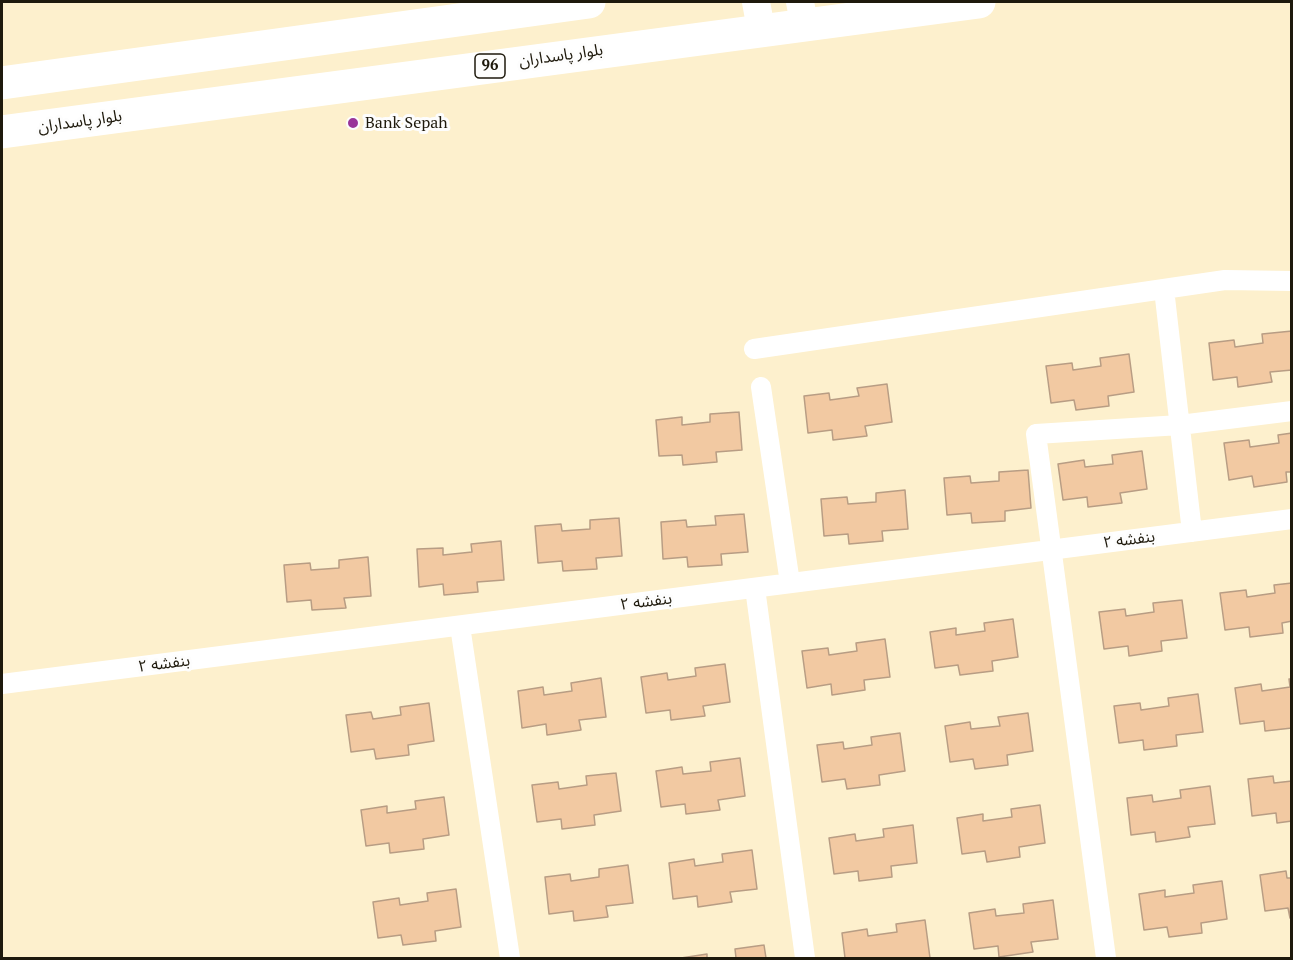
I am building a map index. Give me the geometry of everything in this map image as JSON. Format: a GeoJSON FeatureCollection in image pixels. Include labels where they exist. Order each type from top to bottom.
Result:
{"type":"FeatureCollection","features":[{"type":"Feature","properties":{"kind":"highway"},"geometry":{"type":"LineString","coordinates":[[2,83],[589,2]]}},
{"type":"Feature","properties":{"kind":"highway","name":"بلوار پاسداران"},"geometry":{"type":"LineString","coordinates":[[2,132],[759,15],[979,2]]}},
{"type":"Feature","properties":{"kind":"street"},"geometry":{"type":"LineString","coordinates":[[753,348],[1225,280],[1292,281]]}},
{"type":"Feature","properties":{"kind":"street"},"geometry":{"type":"LineString","coordinates":[[1164,289],[1192,532]]}},
{"type":"Feature","properties":{"kind":"street"},"geometry":{"type":"LineString","coordinates":[[761,387],[790,583]]}},
{"type":"Feature","properties":{"kind":"street"},"geometry":{"type":"LineString","coordinates":[[1106,958],[1036,434],[1180,425],[1292,411]]}},
{"type":"Feature","properties":{"kind":"street","name":"بنفشه ۲"},"geometry":{"type":"LineString","coordinates":[[2,684],[1292,519]]}},
{"type":"Feature","properties":{"kind":"street"},"geometry":{"type":"LineString","coordinates":[[755,588],[805,958]]}},
{"type":"Feature","properties":{"kind":"street"},"geometry":{"type":"LineString","coordinates":[[460,626],[510,958]]}},
{"type":"Feature","properties":{"kind":"building"},"geometry":{"type":"Polygon","coordinates":[[[1292,331],[1292,370],[1270,372],[1272,382],[1238,387],[1237,377],[1213,380],[1209,343],[1234,340],[1235,347],[1263,343],[1262,334],[1292,331]]]}},
{"type":"Feature","properties":{"kind":"building"},"geometry":{"type":"Polygon","coordinates":[[[1129,354],[1134,392],[1108,396],[1109,406],[1076,410],[1074,400],[1051,403],[1046,366],[1072,363],[1073,370],[1101,366],[1100,358],[1129,354]]]}},
{"type":"Feature","properties":{"kind":"building"},"geometry":{"type":"Polygon","coordinates":[[[887,384],[892,422],[865,426],[867,436],[833,440],[832,430],[808,433],[804,396],[829,393],[830,400],[859,396],[857,388],[887,384]]]}},
{"type":"Feature","properties":{"kind":"building"},"geometry":{"type":"Polygon","coordinates":[[[739,412],[742,450],[716,452],[717,462],[683,465],[682,455],[659,456],[656,420],[682,417],[682,425],[710,422],[710,414],[739,412]]]}},
{"type":"Feature","properties":{"kind":"building"},"geometry":{"type":"Polygon","coordinates":[[[1292,433],[1292,472],[1286,472],[1287,482],[1254,487],[1252,476],[1229,480],[1224,443],[1249,440],[1250,447],[1279,443],[1278,435],[1292,433]]]}},
{"type":"Feature","properties":{"kind":"building"},"geometry":{"type":"Polygon","coordinates":[[[1142,451],[1147,489],[1120,493],[1122,503],[1088,507],[1087,497],[1063,500],[1058,464],[1084,460],[1085,467],[1113,464],[1112,455],[1142,451]]]}},
{"type":"Feature","properties":{"kind":"building"},"geometry":{"type":"Polygon","coordinates":[[[1028,470],[1031,508],[1005,511],[1005,521],[972,523],[971,513],[947,515],[944,478],[970,476],[971,483],[999,481],[999,472],[1028,470]]]}},
{"type":"Feature","properties":{"kind":"building"},"geometry":{"type":"Polygon","coordinates":[[[905,490],[908,529],[882,531],[883,541],[849,544],[848,534],[824,536],[821,499],[847,497],[848,504],[876,502],[876,493],[905,490]]]}},
{"type":"Feature","properties":{"kind":"building"},"geometry":{"type":"Polygon","coordinates":[[[744,514],[748,552],[721,554],[722,565],[688,567],[687,557],[663,559],[661,522],[686,520],[687,527],[716,525],[715,516],[744,514]]]}},
{"type":"Feature","properties":{"kind":"building"},"geometry":{"type":"Polygon","coordinates":[[[619,518],[622,556],[596,558],[597,569],[563,571],[562,561],[538,563],[535,526],[561,524],[562,531],[590,529],[590,520],[619,518]]]}},
{"type":"Feature","properties":{"kind":"building"},"geometry":{"type":"Polygon","coordinates":[[[501,541],[504,580],[477,582],[478,592],[444,595],[443,584],[419,587],[417,549],[443,548],[443,555],[472,552],[471,544],[501,541]]]}},
{"type":"Feature","properties":{"kind":"building"},"geometry":{"type":"Polygon","coordinates":[[[368,557],[371,596],[344,598],[346,608],[312,610],[311,600],[287,602],[284,565],[310,563],[311,570],[339,568],[339,560],[368,557]]]}},
{"type":"Feature","properties":{"kind":"building"},"geometry":{"type":"Polygon","coordinates":[[[1292,583],[1292,621],[1282,623],[1283,633],[1250,637],[1249,627],[1225,630],[1220,593],[1246,590],[1247,597],[1275,593],[1274,585],[1292,583]]]}},
{"type":"Feature","properties":{"kind":"building"},"geometry":{"type":"Polygon","coordinates":[[[1182,600],[1187,638],[1161,641],[1162,651],[1129,656],[1128,646],[1104,649],[1099,612],[1125,609],[1126,616],[1154,612],[1153,603],[1182,600]]]}},
{"type":"Feature","properties":{"kind":"building"},"geometry":{"type":"Polygon","coordinates":[[[1013,619],[1018,657],[992,661],[993,671],[960,675],[958,665],[935,668],[930,632],[956,628],[956,635],[985,631],[984,623],[1013,619]]]}},
{"type":"Feature","properties":{"kind":"building"},"geometry":{"type":"Polygon","coordinates":[[[885,639],[890,677],[864,680],[865,690],[832,695],[831,684],[807,688],[802,651],[828,648],[829,655],[857,651],[856,643],[885,639]]]}},
{"type":"Feature","properties":{"kind":"building"},"geometry":{"type":"Polygon","coordinates":[[[725,664],[730,702],[703,706],[705,716],[671,720],[670,710],[646,713],[641,677],[667,673],[668,680],[696,676],[695,668],[725,664]]]}},
{"type":"Feature","properties":{"kind":"building"},"geometry":{"type":"Polygon","coordinates":[[[601,678],[606,717],[579,720],[581,730],[547,735],[546,724],[522,728],[518,691],[543,687],[544,695],[572,691],[571,683],[601,678]]]}},
{"type":"Feature","properties":{"kind":"building"},"geometry":{"type":"Polygon","coordinates":[[[1289,679],[1292,679],[1292,728],[1265,731],[1264,721],[1240,724],[1235,688],[1261,684],[1262,691],[1290,687],[1289,679]]]}},
{"type":"Feature","properties":{"kind":"building"},"geometry":{"type":"Polygon","coordinates":[[[1198,694],[1203,732],[1176,735],[1177,746],[1144,750],[1143,740],[1119,743],[1114,706],[1140,703],[1141,710],[1169,706],[1168,698],[1198,694]]]}},
{"type":"Feature","properties":{"kind":"building"},"geometry":{"type":"Polygon","coordinates":[[[429,703],[434,741],[408,745],[409,755],[376,759],[374,749],[351,752],[346,715],[371,712],[373,719],[401,715],[400,707],[429,703]]]}},
{"type":"Feature","properties":{"kind":"building"},"geometry":{"type":"Polygon","coordinates":[[[1028,713],[1033,751],[1007,755],[1008,765],[975,769],[973,759],[950,762],[945,726],[970,722],[971,729],[1000,726],[998,717],[1028,713]]]}},
{"type":"Feature","properties":{"kind":"building"},"geometry":{"type":"Polygon","coordinates":[[[900,733],[905,771],[879,775],[880,785],[847,789],[845,779],[822,782],[817,745],[843,742],[844,749],[872,745],[871,737],[900,733]]]}},
{"type":"Feature","properties":{"kind":"building"},"geometry":{"type":"Polygon","coordinates":[[[740,758],[745,796],[718,800],[720,810],[686,814],[685,804],[661,807],[656,771],[682,767],[683,774],[711,771],[710,762],[740,758]]]}},
{"type":"Feature","properties":{"kind":"building"},"geometry":{"type":"Polygon","coordinates":[[[616,773],[621,811],[594,815],[595,825],[562,829],[561,819],[537,822],[532,785],[558,782],[559,789],[587,785],[586,776],[616,773]]]}},
{"type":"Feature","properties":{"kind":"building"},"geometry":{"type":"Polygon","coordinates":[[[1273,776],[1274,783],[1292,781],[1292,821],[1277,823],[1276,813],[1252,816],[1248,779],[1273,776]]]}},
{"type":"Feature","properties":{"kind":"building"},"geometry":{"type":"Polygon","coordinates":[[[1210,786],[1215,824],[1188,827],[1190,837],[1156,842],[1155,832],[1131,835],[1127,798],[1152,795],[1153,802],[1181,798],[1180,790],[1210,786]]]}},
{"type":"Feature","properties":{"kind":"building"},"geometry":{"type":"Polygon","coordinates":[[[444,797],[449,835],[423,839],[424,849],[390,853],[389,843],[366,846],[361,810],[387,806],[387,813],[416,809],[415,801],[444,797]]]}},
{"type":"Feature","properties":{"kind":"building"},"geometry":{"type":"Polygon","coordinates":[[[1040,805],[1045,843],[1019,847],[1020,857],[987,862],[985,851],[962,854],[957,818],[983,814],[983,821],[1012,817],[1011,809],[1040,805]]]}},
{"type":"Feature","properties":{"kind":"building"},"geometry":{"type":"Polygon","coordinates":[[[913,825],[917,863],[891,866],[892,877],[859,881],[858,871],[834,874],[829,838],[855,834],[856,841],[884,837],[883,829],[913,825]]]}},
{"type":"Feature","properties":{"kind":"building"},"geometry":{"type":"Polygon","coordinates":[[[752,850],[757,889],[730,892],[732,902],[698,907],[697,896],[673,899],[669,863],[694,859],[695,866],[723,862],[722,854],[752,850]]]}},
{"type":"Feature","properties":{"kind":"building"},"geometry":{"type":"Polygon","coordinates":[[[628,865],[633,903],[606,906],[608,917],[574,921],[573,911],[549,914],[545,877],[570,874],[571,881],[599,877],[599,869],[628,865]]]}},
{"type":"Feature","properties":{"kind":"building"},"geometry":{"type":"Polygon","coordinates":[[[1286,871],[1287,878],[1292,878],[1290,918],[1288,908],[1265,911],[1260,875],[1286,871]]]}},
{"type":"Feature","properties":{"kind":"building"},"geometry":{"type":"Polygon","coordinates":[[[1222,881],[1227,919],[1201,923],[1202,933],[1169,937],[1167,927],[1144,930],[1139,894],[1165,890],[1165,897],[1194,893],[1193,885],[1222,881]]]}},
{"type":"Feature","properties":{"kind":"building"},"geometry":{"type":"Polygon","coordinates":[[[456,889],[461,927],[435,931],[436,941],[403,945],[401,935],[378,938],[373,902],[399,898],[400,905],[428,901],[427,893],[456,889]]]}},
{"type":"Feature","properties":{"kind":"building"},"geometry":{"type":"Polygon","coordinates":[[[1053,900],[1058,939],[1031,942],[1033,952],[999,957],[998,946],[974,949],[969,913],[995,909],[996,916],[1024,913],[1023,904],[1053,900]]]}},
{"type":"Feature","properties":{"kind":"building"},"geometry":{"type":"Polygon","coordinates":[[[925,920],[930,958],[845,958],[842,933],[867,929],[868,936],[897,932],[896,924],[925,920]]]}},
{"type":"Feature","properties":{"kind":"building"},"geometry":{"type":"Polygon","coordinates":[[[764,945],[766,958],[736,958],[735,949],[764,945]]]}},
{"type":"Feature","properties":{"kind":"building"},"geometry":{"type":"Polygon","coordinates":[[[707,954],[707,958],[681,958],[707,954]]]}},
{"type":"Feature","properties":{"kind":"place","name":"Bank Sepah"},"geometry":{"type":"Point","coordinates":[353,123]}}]}
